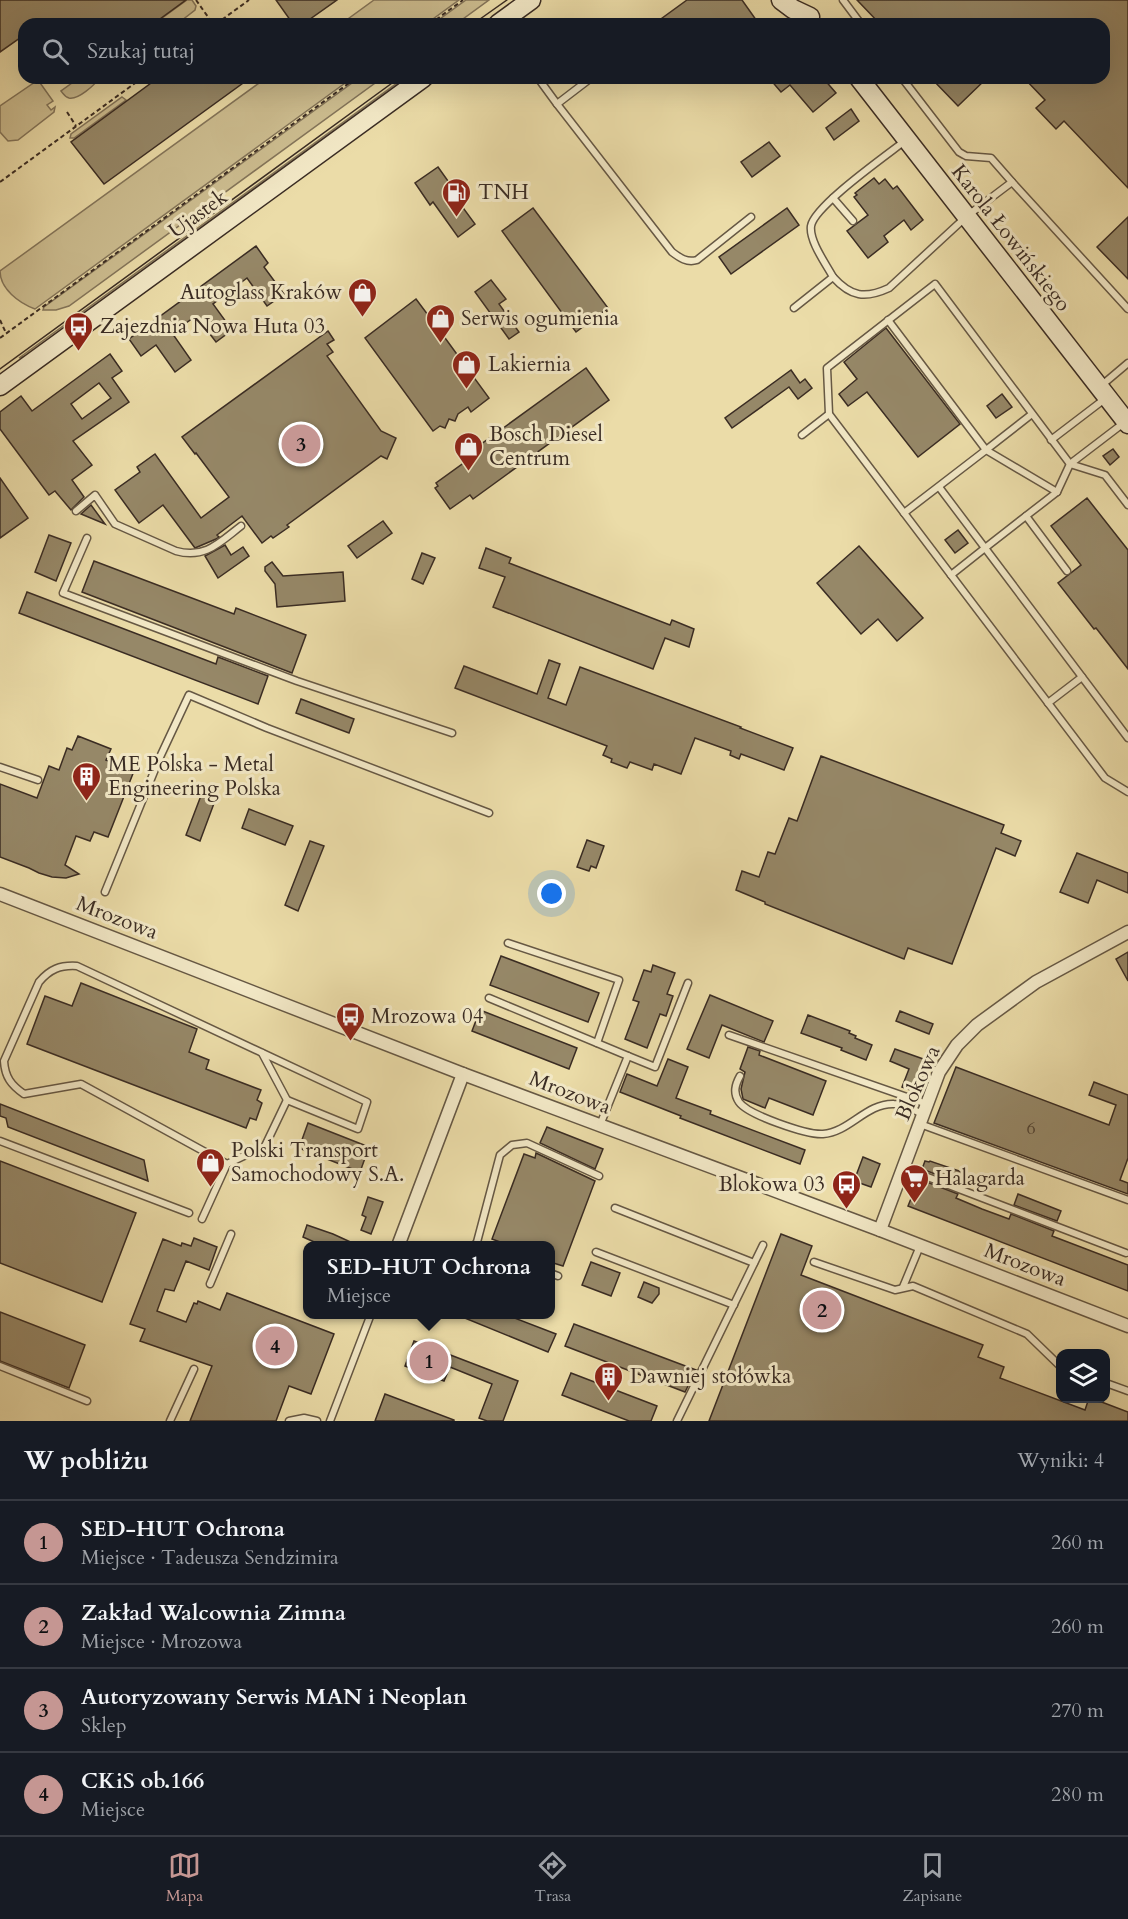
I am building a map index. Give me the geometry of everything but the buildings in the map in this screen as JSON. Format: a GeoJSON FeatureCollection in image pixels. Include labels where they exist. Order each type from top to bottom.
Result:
{"type":"FeatureCollection","features":[{"type":"Feature","properties":{"kind":"street"},"geometry":{"type":"LineString","coordinates":[[506,18],[531,0]]}},
{"type":"Feature","properties":{"kind":"street"},"geometry":{"type":"LineString","coordinates":[[781,0],[808,18]]}},
{"type":"Feature","properties":{"kind":"street"},"geometry":{"type":"LineString","coordinates":[[801,0],[811,18]]}},
{"type":"Feature","properties":{"kind":"street","name":"Ujastek"},"geometry":{"type":"LineString","coordinates":[[0,386],[415,84]]}},
{"type":"Feature","properties":{"kind":"street","name":"Karola Łowińskiego"},"geometry":{"type":"LineString","coordinates":[[864,84],[1127,423]]}},
{"type":"Feature","properties":{"kind":"street","name":"Mrozowa"},"geometry":{"type":"LineString","coordinates":[[0,894],[464,1074],[1128,1326]]}},
{"type":"Feature","properties":{"kind":"street","name":"Blokowa"},"geometry":{"type":"LineString","coordinates":[[880,1230],[939,1072],[957,1045],[977,1024],[1036,982],[1128,932]]}},
{"type":"Feature","properties":{"kind":"street"},"geometry":{"type":"LineString","coordinates":[[400,1241],[464,1074]]}},
{"type":"Feature","properties":{"kind":"lane"},"geometry":{"type":"LineString","coordinates":[[843,0],[856,18]]}},
{"type":"Feature","properties":{"kind":"lane"},"geometry":{"type":"LineString","coordinates":[[542,84],[678,257],[691,261],[697,260],[751,217]]}},
{"type":"Feature","properties":{"kind":"lane"},"geometry":{"type":"LineString","coordinates":[[556,104],[583,84]]}},
{"type":"Feature","properties":{"kind":"lane"},"geometry":{"type":"LineString","coordinates":[[907,84],[959,152],[966,156],[991,158],[1128,309]]}},
{"type":"Feature","properties":{"kind":"lane"},"geometry":{"type":"LineString","coordinates":[[906,139],[821,209],[811,227],[816,247],[833,277],[844,289],[858,294],[873,295],[890,288],[967,216],[1012,182]]}},
{"type":"Feature","properties":{"kind":"lane"},"geometry":{"type":"LineString","coordinates":[[833,198],[853,221]]}},
{"type":"Feature","properties":{"kind":"lane"},"geometry":{"type":"LineString","coordinates":[[794,308],[833,277]]}},
{"type":"Feature","properties":{"kind":"lane"},"geometry":{"type":"LineString","coordinates":[[1128,505],[1105,475],[1070,464],[934,284],[827,368],[829,414],[1105,778],[1128,792]]}},
{"type":"Feature","properties":{"kind":"lane"},"geometry":{"type":"LineString","coordinates":[[888,320],[986,450],[1057,492]]}},
{"type":"Feature","properties":{"kind":"lane"},"geometry":{"type":"LineString","coordinates":[[1051,440],[1103,392],[1128,363]]}},
{"type":"Feature","properties":{"kind":"lane"},"geometry":{"type":"LineString","coordinates":[[802,435],[829,414]]}},
{"type":"Feature","properties":{"kind":"lane"},"geometry":{"type":"LineString","coordinates":[[904,513],[1032,414]]}},
{"type":"Feature","properties":{"kind":"lane"},"geometry":{"type":"LineString","coordinates":[[951,575],[1057,492],[1070,464],[1127,423]]}},
{"type":"Feature","properties":{"kind":"lane"},"geometry":{"type":"LineString","coordinates":[[939,487],[1128,738]]}},
{"type":"Feature","properties":{"kind":"lane"},"geometry":{"type":"LineString","coordinates":[[76,511],[95,495],[115,524],[186,554],[197,554],[215,546],[241,526]]}},
{"type":"Feature","properties":{"kind":"lane"},"geometry":{"type":"LineString","coordinates":[[1026,516],[1067,571]]}},
{"type":"Feature","properties":{"kind":"lane"},"geometry":{"type":"LineString","coordinates":[[87,538],[63,593],[297,681],[452,733]]}},
{"type":"Feature","properties":{"kind":"lane"},"geometry":{"type":"LineString","coordinates":[[1048,703],[1082,677]]}},
{"type":"Feature","properties":{"kind":"lane"},"geometry":{"type":"LineString","coordinates":[[105,892],[160,757],[189,695],[267,728],[489,813]]}},
{"type":"Feature","properties":{"kind":"lane"},"geometry":{"type":"LineString","coordinates":[[0,767],[38,780]]}},
{"type":"Feature","properties":{"kind":"lane"},"geometry":{"type":"LineString","coordinates":[[508,943],[619,980],[597,1043]]}},
{"type":"Feature","properties":{"kind":"lane"},"geometry":{"type":"LineString","coordinates":[[227,1164],[81,1084],[24,1094],[8,1080],[4,1061],[39,982],[46,973],[54,968],[65,965],[77,966],[368,1102],[358,1129],[287,1100],[262,1053]]}},
{"type":"Feature","properties":{"kind":"lane"},"geometry":{"type":"LineString","coordinates":[[489,998],[655,1067],[688,983]]}},
{"type":"Feature","properties":{"kind":"lane"},"geometry":{"type":"LineString","coordinates":[[729,1035],[924,1114]]}},
{"type":"Feature","properties":{"kind":"lane"},"geometry":{"type":"LineString","coordinates":[[600,1125],[628,1056]]}},
{"type":"Feature","properties":{"kind":"lane"},"geometry":{"type":"LineString","coordinates":[[740,1076],[735,1085],[735,1094],[747,1110],[802,1132],[824,1134],[844,1128],[874,1108],[892,1104],[908,1107],[1128,1200]]}},
{"type":"Feature","properties":{"kind":"lane"},"geometry":{"type":"LineString","coordinates":[[202,1220],[227,1164],[265,1146],[287,1100]]}},
{"type":"Feature","properties":{"kind":"lane"},"geometry":{"type":"LineString","coordinates":[[0,1141],[189,1213]]}},
{"type":"Feature","properties":{"kind":"lane"},"geometry":{"type":"LineString","coordinates":[[477,1241],[500,1155],[512,1145],[527,1143],[599,1176]]}},
{"type":"Feature","properties":{"kind":"lane"},"geometry":{"type":"LineString","coordinates":[[903,1168],[1126,1253]]}},
{"type":"Feature","properties":{"kind":"lane"},"geometry":{"type":"LineString","coordinates":[[615,1208],[754,1263]]}},
{"type":"Feature","properties":{"kind":"lane"},"geometry":{"type":"LineString","coordinates":[[210,1284],[231,1234]]}},
{"type":"Feature","properties":{"kind":"lane"},"geometry":{"type":"LineString","coordinates":[[677,1421],[763,1245]]}},
{"type":"Feature","properties":{"kind":"lane"},"geometry":{"type":"LineString","coordinates":[[903,1287],[920,1246]]}},
{"type":"Feature","properties":{"kind":"lane"},"geometry":{"type":"LineString","coordinates":[[596,1252],[734,1305]]}},
{"type":"Feature","properties":{"kind":"lane"},"geometry":{"type":"LineString","coordinates":[[814,1262],[895,1290],[913,1286],[1027,1334],[1056,1362]]}},
{"type":"Feature","properties":{"kind":"lane"},"geometry":{"type":"LineString","coordinates":[[330,1421],[369,1319]]}},
{"type":"Feature","properties":{"kind":"lane"},"geometry":{"type":"LineString","coordinates":[[0,1366],[87,1401]]}},
{"type":"Feature","properties":{"kind":"lane"},"geometry":{"type":"LineString","coordinates":[[170,1421],[194,1369]]}},
{"type":"Feature","properties":{"kind":"lane"},"geometry":{"type":"LineString","coordinates":[[1110,1384],[1128,1391]]}},
{"type":"Feature","properties":{"kind":"lane"},"geometry":{"type":"LineString","coordinates":[[289,1421],[304,1418],[317,1421]]}},
{"type":"Feature","properties":{"kind":"path"},"geometry":{"type":"LineString","coordinates":[[196,0],[210,18]]}},
{"type":"Feature","properties":{"kind":"path"},"geometry":{"type":"LineString","coordinates":[[224,18],[249,0]]}},
{"type":"Feature","properties":{"kind":"path"},"geometry":{"type":"LineString","coordinates":[[438,18],[463,0]]}},
{"type":"Feature","properties":{"kind":"path"},"geometry":{"type":"LineString","coordinates":[[0,182],[134,84]]}},
{"type":"Feature","properties":{"kind":"path"},"geometry":{"type":"LineString","coordinates":[[0,338],[348,84]]}},
{"type":"Feature","properties":{"kind":"path"},"geometry":{"type":"LineString","coordinates":[[67,112],[76,126]]}},
{"type":"Feature","properties":{"kind":"path"},"geometry":{"type":"LineString","coordinates":[[0,320],[6,333]]}},
{"type":"Feature","properties":{"kind":"shaded area"},"geometry":{"type":"Polygon","coordinates":[[[187,0],[192,0],[196,6],[195,10],[185,18],[162,18],[187,0]]]}},
{"type":"Feature","properties":{"kind":"shaded area"},"geometry":{"type":"Polygon","coordinates":[[[374,0],[459,0],[434,18],[349,18],[374,0]]]}},
{"type":"Feature","properties":{"kind":"shaded area"},"geometry":{"type":"Polygon","coordinates":[[[466,0],[489,0],[464,18],[441,18],[466,0]]]}},
{"type":"Feature","properties":{"kind":"shaded area"},"geometry":{"type":"Polygon","coordinates":[[[32,84],[41,84],[53,101],[47,105],[51,110],[55,107],[54,112],[18,140],[8,141],[0,132],[0,106],[32,84]]]}},
{"type":"Feature","properties":{"kind":"shaded area"},"geometry":{"type":"Polygon","coordinates":[[[71,84],[94,84],[73,98],[69,98],[61,91],[71,84]]]}},
{"type":"Feature","properties":{"kind":"shaded area"},"geometry":{"type":"Polygon","coordinates":[[[258,84],[344,84],[35,309],[17,299],[7,289],[3,284],[0,271],[258,84]]]}},
{"type":"Feature","properties":{"kind":"shaded area"},"geometry":{"type":"Polygon","coordinates":[[[351,84],[374,84],[69,306],[56,310],[43,310],[44,307],[351,84]]]}},
{"type":"Feature","properties":{"kind":"shaded area"},"geometry":{"type":"Polygon","coordinates":[[[396,84],[400,84],[26,356],[19,358],[396,84]]]}},
{"type":"Feature","properties":{"kind":"shaded area"},"geometry":{"type":"Polygon","coordinates":[[[122,97],[126,100],[74,138],[70,138],[71,134],[122,97]]]}},
{"type":"Feature","properties":{"kind":"tram line"},"geometry":{"type":"LineString","coordinates":[[482,18],[507,0]]}},
{"type":"Feature","properties":{"kind":"tram line"},"geometry":{"type":"LineString","coordinates":[[0,369],[391,84]]}},
{"type":"Feature","properties":{"kind":"place","name":"TNH"},"geometry":{"type":"Point","coordinates":[457,218]}},
{"type":"Feature","properties":{"kind":"place","name":"Autoglass Kraków"},"geometry":{"type":"Point","coordinates":[363,318]}},
{"type":"Feature","properties":{"kind":"place","name":"Serwis ogumienia"},"geometry":{"type":"Point","coordinates":[440,344]}},
{"type":"Feature","properties":{"kind":"place","name":"Zajezdnia Nowa Huta 03"},"geometry":{"type":"Point","coordinates":[79,352]}},
{"type":"Feature","properties":{"kind":"place","name":"Lakiernia"},"geometry":{"type":"Point","coordinates":[467,390]}},
{"type":"Feature","properties":{"kind":"place","name":"Autoryzowany Serwis MAN i Neoplan"},"geometry":{"type":"Point","coordinates":[301,444]}},
{"type":"Feature","properties":{"kind":"place","name":"Bosch Diesel Centrum"},"geometry":{"type":"Point","coordinates":[468,472]}},
{"type":"Feature","properties":{"kind":"place","name":"ME Polska - Metal Engineering Polska"},"geometry":{"type":"Point","coordinates":[87,802]}},
{"type":"Feature","properties":{"kind":"place","name":"Mrozowa 04"},"geometry":{"type":"Point","coordinates":[350,1042]}},
{"type":"Feature","properties":{"kind":"place","name":"Polski Transport Samochodowy S.A."},"geometry":{"type":"Point","coordinates":[210,1188]}},
{"type":"Feature","properties":{"kind":"place","name":"Halagarda"},"geometry":{"type":"Point","coordinates":[914,1204]}},
{"type":"Feature","properties":{"kind":"place","name":"Blokowa 03"},"geometry":{"type":"Point","coordinates":[846,1210]}},
{"type":"Feature","properties":{"kind":"place","name":"Zakład Walcownia Zimna"},"geometry":{"type":"Point","coordinates":[822,1310]}},
{"type":"Feature","properties":{"kind":"place","name":"CKiS ob.166"},"geometry":{"type":"Point","coordinates":[275,1346]}},
{"type":"Feature","properties":{"kind":"place","name":"SED-HUT Ochrona"},"geometry":{"type":"Point","coordinates":[429,1361]}},
{"type":"Feature","properties":{"kind":"place","name":"Dawniej stołówka"},"geometry":{"type":"Point","coordinates":[609,1402]}}]}
